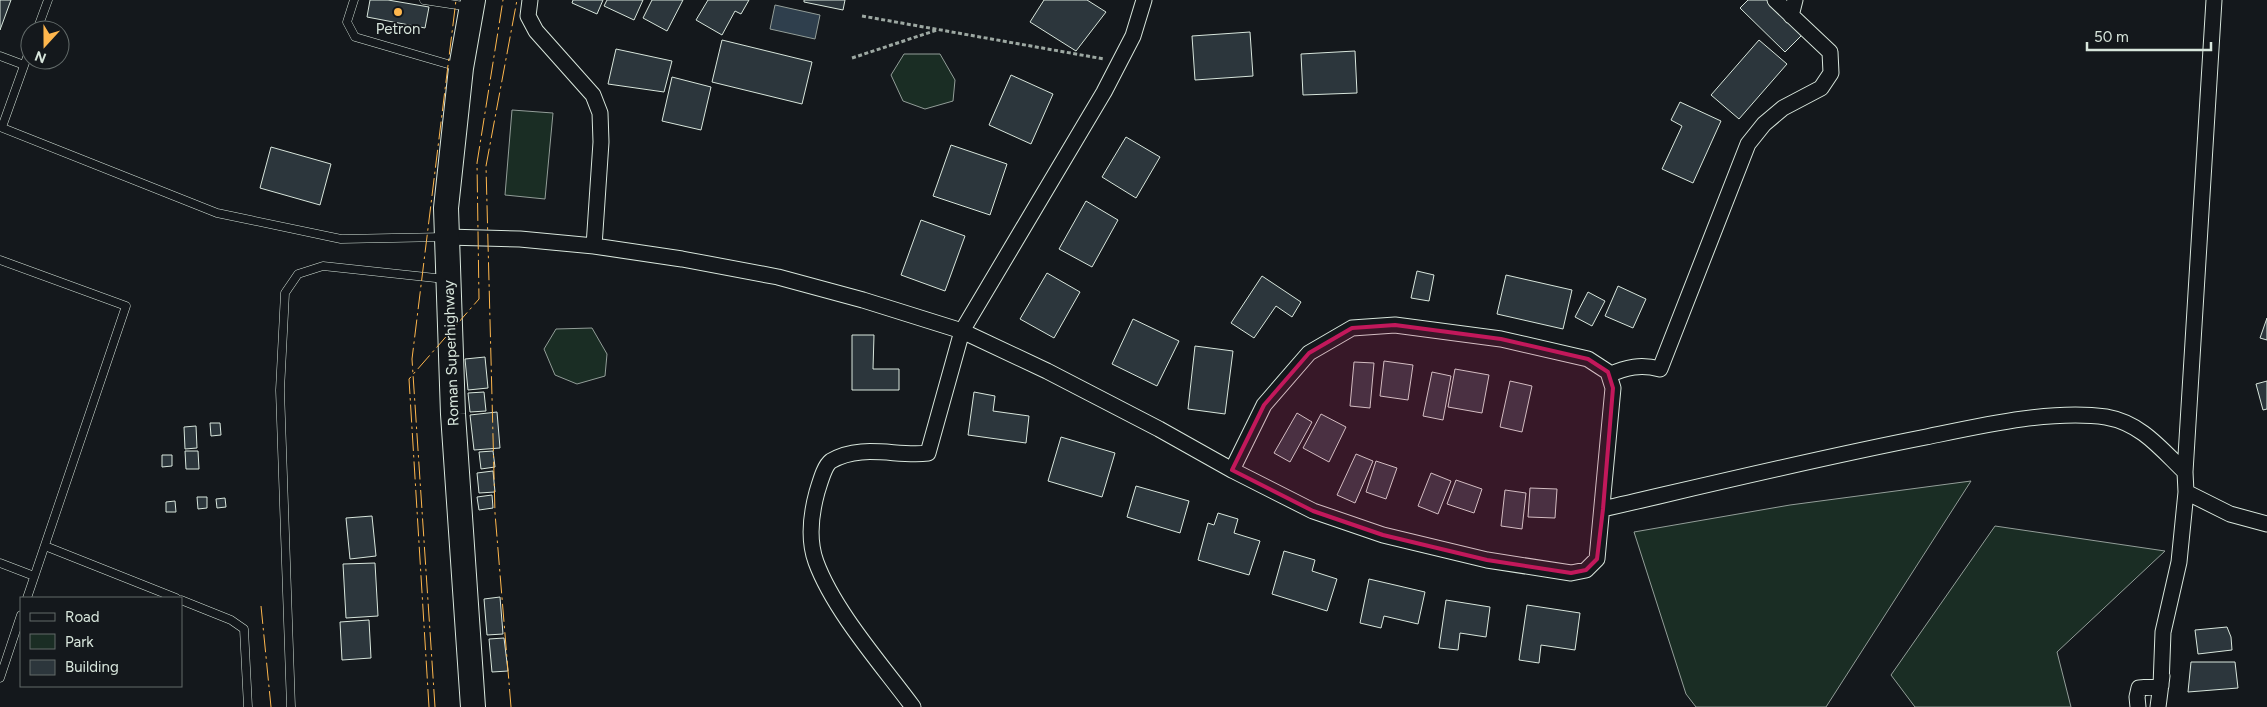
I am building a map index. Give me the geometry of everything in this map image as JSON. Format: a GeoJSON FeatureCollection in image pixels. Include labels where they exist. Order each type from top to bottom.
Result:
{"type":"FeatureCollection","features":[{"type":"Feature","properties":{"kind":"main road","name":"Roman Superhighway"},"geometry":{"type":"LineString","coordinates":[[472,4],[461,68],[446,208],[453,414],[473,707]]}},
{"type":"Feature","properties":{"kind":"street"},"geometry":{"type":"LineString","coordinates":[[530,0],[528,16],[536,31],[593,95],[600,113],[599,178],[594,246]]}},
{"type":"Feature","properties":{"kind":"street"},"geometry":{"type":"LineString","coordinates":[[913,707],[834,599],[816,562],[811,522],[820,483],[829,462],[839,457],[863,452],[915,455],[928,452],[962,331],[1060,168],[1120,62],[1133,36],[1144,0]]}},
{"type":"Feature","properties":{"kind":"street"},"geometry":{"type":"LineString","coordinates":[[1609,376],[1624,368],[1638,366],[1660,369],[1748,144],[1764,124],[1783,108],[1821,88],[1831,73],[1830,52],[1775,0]]}},
{"type":"Feature","properties":{"kind":"street"},"geometry":{"type":"LineString","coordinates":[[1791,16],[1795,0]]}},
{"type":"Feature","properties":{"kind":"street"},"geometry":{"type":"LineString","coordinates":[[2158,707],[2161,686],[2163,632],[2179,562],[2186,492],[2185,472],[2214,0]]}},
{"type":"Feature","properties":{"kind":"street"},"geometry":{"type":"LineString","coordinates":[[447,237],[520,239],[594,246],[682,259],[778,277],[863,300],[962,331],[1066,380],[1232,470],[1313,511],[1383,534],[1487,560],[1571,573],[1586,570],[1598,558],[1614,388],[1608,372],[1588,359],[1501,339],[1395,325],[1352,328],[1309,353],[1264,405],[1232,470]]}},
{"type":"Feature","properties":{"kind":"street"},"geometry":{"type":"LineString","coordinates":[[1603,509],[1865,449],[1998,422],[2073,415],[2107,417],[2140,429],[2185,472]]}},
{"type":"Feature","properties":{"kind":"street"},"geometry":{"type":"LineString","coordinates":[[2186,492],[2230,514],[2250,521],[2267,524]]}},
{"type":"Feature","properties":{"kind":"street"},"geometry":{"type":"LineString","coordinates":[[2138,707],[2137,697],[2139,688],[2161,686]]}},
{"type":"Feature","properties":{"kind":"lane"},"geometry":{"type":"LineString","coordinates":[[41,20],[48,0]]}},
{"type":"Feature","properties":{"kind":"lane"},"geometry":{"type":"LineString","coordinates":[[354,0],[347,22],[355,37],[461,68]]}},
{"type":"Feature","properties":{"kind":"lane"},"geometry":{"type":"LineString","coordinates":[[424,0],[472,4]]}},
{"type":"Feature","properties":{"kind":"lane"},"geometry":{"type":"LineString","coordinates":[[0,56],[20,64]]}},
{"type":"Feature","properties":{"kind":"lane"},"geometry":{"type":"LineString","coordinates":[[22,70],[1,127],[217,213],[341,239],[447,237]]}},
{"type":"Feature","properties":{"kind":"lane"},"geometry":{"type":"LineString","coordinates":[[0,260],[126,306],[27,597]]}},
{"type":"Feature","properties":{"kind":"lane"},"geometry":{"type":"LineString","coordinates":[[291,707],[280,390],[285,293],[298,274],[323,266],[449,279]]}},
{"type":"Feature","properties":{"kind":"lane"},"geometry":{"type":"LineString","coordinates":[[45,546],[173,597]]}},
{"type":"Feature","properties":{"kind":"lane"},"geometry":{"type":"LineString","coordinates":[[0,563],[34,576]]}},
{"type":"Feature","properties":{"kind":"lane"},"geometry":{"type":"LineString","coordinates":[[182,600],[231,620],[244,629],[248,707]]}},
{"type":"Feature","properties":{"kind":"lane"},"geometry":{"type":"LineString","coordinates":[[0,678],[20,618]]}},
{"type":"Feature","properties":{"kind":"path"},"geometry":{"type":"LineString","coordinates":[[862,16],[1120,62]]}},
{"type":"Feature","properties":{"kind":"path"},"geometry":{"type":"LineString","coordinates":[[852,58],[938,30]]}},
{"type":"Feature","properties":{"kind":"highlighted area"},"geometry":{"type":"Polygon","coordinates":[[[1395,325],[1501,339],[1588,359],[1608,372],[1613,388],[1603,509],[1597,559],[1586,570],[1571,573],[1487,560],[1383,535],[1313,511],[1232,470],[1264,405],[1309,353],[1352,328],[1395,325]]]}},
{"type":"Feature","properties":{"kind":"green space"},"geometry":{"type":"Polygon","coordinates":[[[904,54],[940,54],[955,80],[953,101],[925,109],[903,101],[891,75],[904,54]]]}},
{"type":"Feature","properties":{"kind":"green space"},"geometry":{"type":"Polygon","coordinates":[[[512,110],[553,113],[545,199],[505,195],[512,110]]]}},
{"type":"Feature","properties":{"kind":"green space"},"geometry":{"type":"Polygon","coordinates":[[[592,328],[607,354],[605,376],[577,384],[555,375],[544,349],[556,329],[592,328]]]}},
{"type":"Feature","properties":{"kind":"green space"},"geometry":{"type":"Polygon","coordinates":[[[1971,481],[1826,707],[1696,707],[1686,694],[1634,532],[1790,505],[1971,481]]]}},
{"type":"Feature","properties":{"kind":"green space"},"geometry":{"type":"Polygon","coordinates":[[[1995,526],[2165,551],[2057,652],[2071,707],[1915,707],[1891,675],[1995,526]]]}},
{"type":"Feature","properties":{"kind":"water"},"geometry":{"type":"Polygon","coordinates":[[[775,5],[820,15],[815,39],[770,29],[775,5]]]}},
{"type":"Feature","properties":{"kind":"building"},"geometry":{"type":"Polygon","coordinates":[[[0,0],[11,0],[0,30],[0,0]]]}},
{"type":"Feature","properties":{"kind":"building","name":"Petron"},"geometry":{"type":"Polygon","coordinates":[[[370,0],[388,0],[429,7],[425,28],[367,17],[370,0]]]}},
{"type":"Feature","properties":{"kind":"building"},"geometry":{"type":"Polygon","coordinates":[[[573,0],[603,0],[597,14],[572,3],[573,0]]]}},
{"type":"Feature","properties":{"kind":"building"},"geometry":{"type":"Polygon","coordinates":[[[607,0],[643,0],[634,20],[604,6],[607,0]]]}},
{"type":"Feature","properties":{"kind":"building"},"geometry":{"type":"Polygon","coordinates":[[[652,0],[683,0],[667,31],[643,18],[652,0]]]}},
{"type":"Feature","properties":{"kind":"building"},"geometry":{"type":"Polygon","coordinates":[[[708,0],[749,0],[741,14],[735,11],[722,35],[696,20],[708,0]]]}},
{"type":"Feature","properties":{"kind":"building"},"geometry":{"type":"Polygon","coordinates":[[[804,0],[845,0],[843,10],[804,2],[804,0]]]}},
{"type":"Feature","properties":{"kind":"building"},"geometry":{"type":"Polygon","coordinates":[[[1044,0],[1087,0],[1106,12],[1076,51],[1030,22],[1044,0]]]}},
{"type":"Feature","properties":{"kind":"building"},"geometry":{"type":"Polygon","coordinates":[[[1748,0],[1770,0],[1803,34],[1785,52],[1740,8],[1748,0]]]}},
{"type":"Feature","properties":{"kind":"building"},"geometry":{"type":"Polygon","coordinates":[[[1250,32],[1253,76],[1195,80],[1192,36],[1250,32]]]}},
{"type":"Feature","properties":{"kind":"building"},"geometry":{"type":"Polygon","coordinates":[[[722,40],[812,62],[802,104],[712,82],[722,40]]]}},
{"type":"Feature","properties":{"kind":"building"},"geometry":{"type":"Polygon","coordinates":[[[1759,40],[1787,64],[1739,119],[1711,95],[1759,40]]]}},
{"type":"Feature","properties":{"kind":"building"},"geometry":{"type":"Polygon","coordinates":[[[616,49],[672,61],[664,92],[608,84],[616,49]]]}},
{"type":"Feature","properties":{"kind":"building"},"geometry":{"type":"Polygon","coordinates":[[[1355,51],[1357,93],[1303,95],[1301,54],[1355,51]]]}},
{"type":"Feature","properties":{"kind":"building"},"geometry":{"type":"Polygon","coordinates":[[[1011,75],[1053,94],[1031,144],[989,125],[1011,75]]]}},
{"type":"Feature","properties":{"kind":"building"},"geometry":{"type":"Polygon","coordinates":[[[672,77],[711,87],[701,130],[662,121],[672,77]]]}},
{"type":"Feature","properties":{"kind":"building"},"geometry":{"type":"Polygon","coordinates":[[[1680,102],[1721,121],[1693,183],[1662,169],[1682,126],[1671,120],[1680,102]]]}},
{"type":"Feature","properties":{"kind":"building"},"geometry":{"type":"Polygon","coordinates":[[[1126,137],[1160,157],[1136,198],[1102,177],[1126,137]]]}},
{"type":"Feature","properties":{"kind":"building"},"geometry":{"type":"Polygon","coordinates":[[[951,145],[1007,164],[990,215],[933,196],[951,145]]]}},
{"type":"Feature","properties":{"kind":"building"},"geometry":{"type":"Polygon","coordinates":[[[271,147],[331,164],[320,205],[260,188],[271,147]]]}},
{"type":"Feature","properties":{"kind":"building"},"geometry":{"type":"Polygon","coordinates":[[[1086,201],[1118,220],[1092,267],[1059,249],[1086,201]]]}},
{"type":"Feature","properties":{"kind":"building"},"geometry":{"type":"Polygon","coordinates":[[[921,220],[965,236],[945,291],[901,275],[921,220]]]}},
{"type":"Feature","properties":{"kind":"building"},"geometry":{"type":"Polygon","coordinates":[[[1417,271],[1434,275],[1429,301],[1411,298],[1417,271]]]}},
{"type":"Feature","properties":{"kind":"building"},"geometry":{"type":"Polygon","coordinates":[[[1047,273],[1080,292],[1054,338],[1020,319],[1047,273]]]}},
{"type":"Feature","properties":{"kind":"building"},"geometry":{"type":"Polygon","coordinates":[[[1506,275],[1572,290],[1563,329],[1497,314],[1506,275]]]}},
{"type":"Feature","properties":{"kind":"building"},"geometry":{"type":"Polygon","coordinates":[[[1262,276],[1301,302],[1292,317],[1276,306],[1254,338],[1231,323],[1262,276]]]}},
{"type":"Feature","properties":{"kind":"building"},"geometry":{"type":"Polygon","coordinates":[[[1618,286],[1646,299],[1633,328],[1605,316],[1618,286]]]}},
{"type":"Feature","properties":{"kind":"building"},"geometry":{"type":"Polygon","coordinates":[[[1588,292],[1605,301],[1592,326],[1575,317],[1588,292]]]}},
{"type":"Feature","properties":{"kind":"building"},"geometry":{"type":"Polygon","coordinates":[[[2267,318],[2267,340],[2260,338],[2267,318]]]}},
{"type":"Feature","properties":{"kind":"building"},"geometry":{"type":"Polygon","coordinates":[[[1133,319],[1179,341],[1157,386],[1112,364],[1133,319]]]}},
{"type":"Feature","properties":{"kind":"building"},"geometry":{"type":"Polygon","coordinates":[[[852,335],[874,335],[873,369],[899,369],[899,390],[852,390],[852,335]]]}},
{"type":"Feature","properties":{"kind":"building"},"geometry":{"type":"Polygon","coordinates":[[[1195,346],[1233,351],[1225,414],[1188,409],[1195,346]]]}},
{"type":"Feature","properties":{"kind":"building"},"geometry":{"type":"Polygon","coordinates":[[[485,357],[488,388],[468,390],[465,359],[485,357]]]}},
{"type":"Feature","properties":{"kind":"building"},"geometry":{"type":"Polygon","coordinates":[[[1384,361],[1413,365],[1408,400],[1380,396],[1384,361]]]}},
{"type":"Feature","properties":{"kind":"building"},"geometry":{"type":"Polygon","coordinates":[[[1354,362],[1374,363],[1370,408],[1350,406],[1354,362]]]}},
{"type":"Feature","properties":{"kind":"building"},"geometry":{"type":"Polygon","coordinates":[[[1455,369],[1489,375],[1482,413],[1448,407],[1455,369]]]}},
{"type":"Feature","properties":{"kind":"building"},"geometry":{"type":"Polygon","coordinates":[[[1432,372],[1451,376],[1443,420],[1423,416],[1432,372]]]}},
{"type":"Feature","properties":{"kind":"building"},"geometry":{"type":"Polygon","coordinates":[[[1510,381],[1532,386],[1522,432],[1500,427],[1510,381]]]}},
{"type":"Feature","properties":{"kind":"building"},"geometry":{"type":"Polygon","coordinates":[[[2267,381],[2267,409],[2263,410],[2256,384],[2267,381]]]}},
{"type":"Feature","properties":{"kind":"building"},"geometry":{"type":"Polygon","coordinates":[[[484,392],[486,411],[470,412],[468,393],[484,392]]]}},
{"type":"Feature","properties":{"kind":"building"},"geometry":{"type":"Polygon","coordinates":[[[974,392],[995,396],[993,411],[1029,416],[1026,443],[968,435],[974,392]]]}},
{"type":"Feature","properties":{"kind":"building"},"geometry":{"type":"Polygon","coordinates":[[[497,412],[500,448],[474,450],[470,415],[497,412]]]}},
{"type":"Feature","properties":{"kind":"building"},"geometry":{"type":"Polygon","coordinates":[[[1297,413],[1312,422],[1290,462],[1274,453],[1297,413]]]}},
{"type":"Feature","properties":{"kind":"building"},"geometry":{"type":"Polygon","coordinates":[[[1321,414],[1346,427],[1329,462],[1303,448],[1321,414]]]}},
{"type":"Feature","properties":{"kind":"building"},"geometry":{"type":"Polygon","coordinates":[[[210,423],[220,423],[221,435],[211,436],[210,423]]]}},
{"type":"Feature","properties":{"kind":"building"},"geometry":{"type":"Polygon","coordinates":[[[196,426],[197,448],[185,449],[184,427],[196,426]]]}},
{"type":"Feature","properties":{"kind":"building"},"geometry":{"type":"Polygon","coordinates":[[[1061,437],[1115,453],[1102,497],[1048,481],[1061,437]]]}},
{"type":"Feature","properties":{"kind":"building"},"geometry":{"type":"Polygon","coordinates":[[[185,451],[198,451],[199,469],[186,469],[185,451]]]}},
{"type":"Feature","properties":{"kind":"building"},"geometry":{"type":"Polygon","coordinates":[[[493,451],[495,467],[481,469],[479,452],[493,451]]]}},
{"type":"Feature","properties":{"kind":"building"},"geometry":{"type":"Polygon","coordinates":[[[1356,454],[1373,461],[1355,503],[1337,495],[1356,454]]]}},
{"type":"Feature","properties":{"kind":"building"},"geometry":{"type":"Polygon","coordinates":[[[162,455],[172,455],[172,466],[162,467],[162,455]]]}},
{"type":"Feature","properties":{"kind":"building"},"geometry":{"type":"Polygon","coordinates":[[[1376,461],[1397,468],[1386,499],[1366,492],[1376,461]]]}},
{"type":"Feature","properties":{"kind":"building"},"geometry":{"type":"Polygon","coordinates":[[[493,471],[495,492],[479,493],[477,473],[493,471]]]}},
{"type":"Feature","properties":{"kind":"building"},"geometry":{"type":"Polygon","coordinates":[[[1431,473],[1451,481],[1438,514],[1418,506],[1431,473]]]}},
{"type":"Feature","properties":{"kind":"building"},"geometry":{"type":"Polygon","coordinates":[[[1456,480],[1482,489],[1474,513],[1447,504],[1456,480]]]}},
{"type":"Feature","properties":{"kind":"building"},"geometry":{"type":"Polygon","coordinates":[[[1136,486],[1189,501],[1180,533],[1127,517],[1136,486]]]}},
{"type":"Feature","properties":{"kind":"building"},"geometry":{"type":"Polygon","coordinates":[[[1530,488],[1557,489],[1555,518],[1528,517],[1530,488]]]}},
{"type":"Feature","properties":{"kind":"building"},"geometry":{"type":"Polygon","coordinates":[[[1505,490],[1526,493],[1522,529],[1501,526],[1505,490]]]}},
{"type":"Feature","properties":{"kind":"building"},"geometry":{"type":"Polygon","coordinates":[[[492,495],[493,508],[479,510],[477,497],[492,495]]]}},
{"type":"Feature","properties":{"kind":"building"},"geometry":{"type":"Polygon","coordinates":[[[197,497],[207,497],[207,508],[198,509],[197,497]]]}},
{"type":"Feature","properties":{"kind":"building"},"geometry":{"type":"Polygon","coordinates":[[[225,498],[226,507],[217,508],[216,499],[225,498]]]}},
{"type":"Feature","properties":{"kind":"building"},"geometry":{"type":"Polygon","coordinates":[[[175,501],[176,512],[166,512],[166,502],[175,501]]]}},
{"type":"Feature","properties":{"kind":"building"},"geometry":{"type":"Polygon","coordinates":[[[1218,513],[1238,519],[1234,533],[1260,541],[1249,575],[1198,560],[1208,523],[1214,525],[1218,513]]]}},
{"type":"Feature","properties":{"kind":"building"},"geometry":{"type":"Polygon","coordinates":[[[372,516],[376,556],[350,559],[346,518],[372,516]]]}},
{"type":"Feature","properties":{"kind":"building"},"geometry":{"type":"Polygon","coordinates":[[[1284,551],[1315,560],[1312,571],[1337,579],[1327,611],[1272,594],[1284,551]]]}},
{"type":"Feature","properties":{"kind":"building"},"geometry":{"type":"Polygon","coordinates":[[[375,563],[378,616],[346,618],[343,564],[375,563]]]}},
{"type":"Feature","properties":{"kind":"building"},"geometry":{"type":"Polygon","coordinates":[[[1369,579],[1425,592],[1418,624],[1384,616],[1381,628],[1360,623],[1369,579]]]}},
{"type":"Feature","properties":{"kind":"building"},"geometry":{"type":"Polygon","coordinates":[[[500,597],[503,634],[487,635],[484,599],[500,597]]]}},
{"type":"Feature","properties":{"kind":"building"},"geometry":{"type":"Polygon","coordinates":[[[1446,600],[1490,607],[1486,637],[1460,633],[1458,650],[1439,648],[1446,600]]]}},
{"type":"Feature","properties":{"kind":"building"},"geometry":{"type":"Polygon","coordinates":[[[1527,605],[1580,613],[1575,650],[1541,645],[1539,663],[1519,660],[1527,605]]]}},
{"type":"Feature","properties":{"kind":"building"},"geometry":{"type":"Polygon","coordinates":[[[369,620],[371,658],[342,660],[340,622],[369,620]]]}},
{"type":"Feature","properties":{"kind":"building"},"geometry":{"type":"Polygon","coordinates":[[[2227,627],[2231,637],[2232,650],[2198,654],[2195,630],[2227,627]]]}},
{"type":"Feature","properties":{"kind":"building"},"geometry":{"type":"Polygon","coordinates":[[[504,638],[508,671],[492,672],[489,639],[504,638]]]}},
{"type":"Feature","properties":{"kind":"building"},"geometry":{"type":"Polygon","coordinates":[[[2191,662],[2235,662],[2238,688],[2188,692],[2191,662]]]}},
{"type":"Feature","properties":{"kind":"power"},"geometry":{"type":"LineString","coordinates":[[435,707],[412,359],[456,0]]}},
{"type":"Feature","properties":{"kind":"power"},"geometry":{"type":"LineString","coordinates":[[429,707],[409,379],[479,299],[477,163],[503,0]]}},
{"type":"Feature","properties":{"kind":"power"},"geometry":{"type":"LineString","coordinates":[[511,707],[495,513],[486,166],[517,0]]}},
{"type":"Feature","properties":{"kind":"power"},"geometry":{"type":"LineString","coordinates":[[261,606],[271,707]]}},
{"type":"Feature","properties":{"kind":"place","name":"Petron"},"geometry":{"type":"Point","coordinates":[398,12]}}]}
